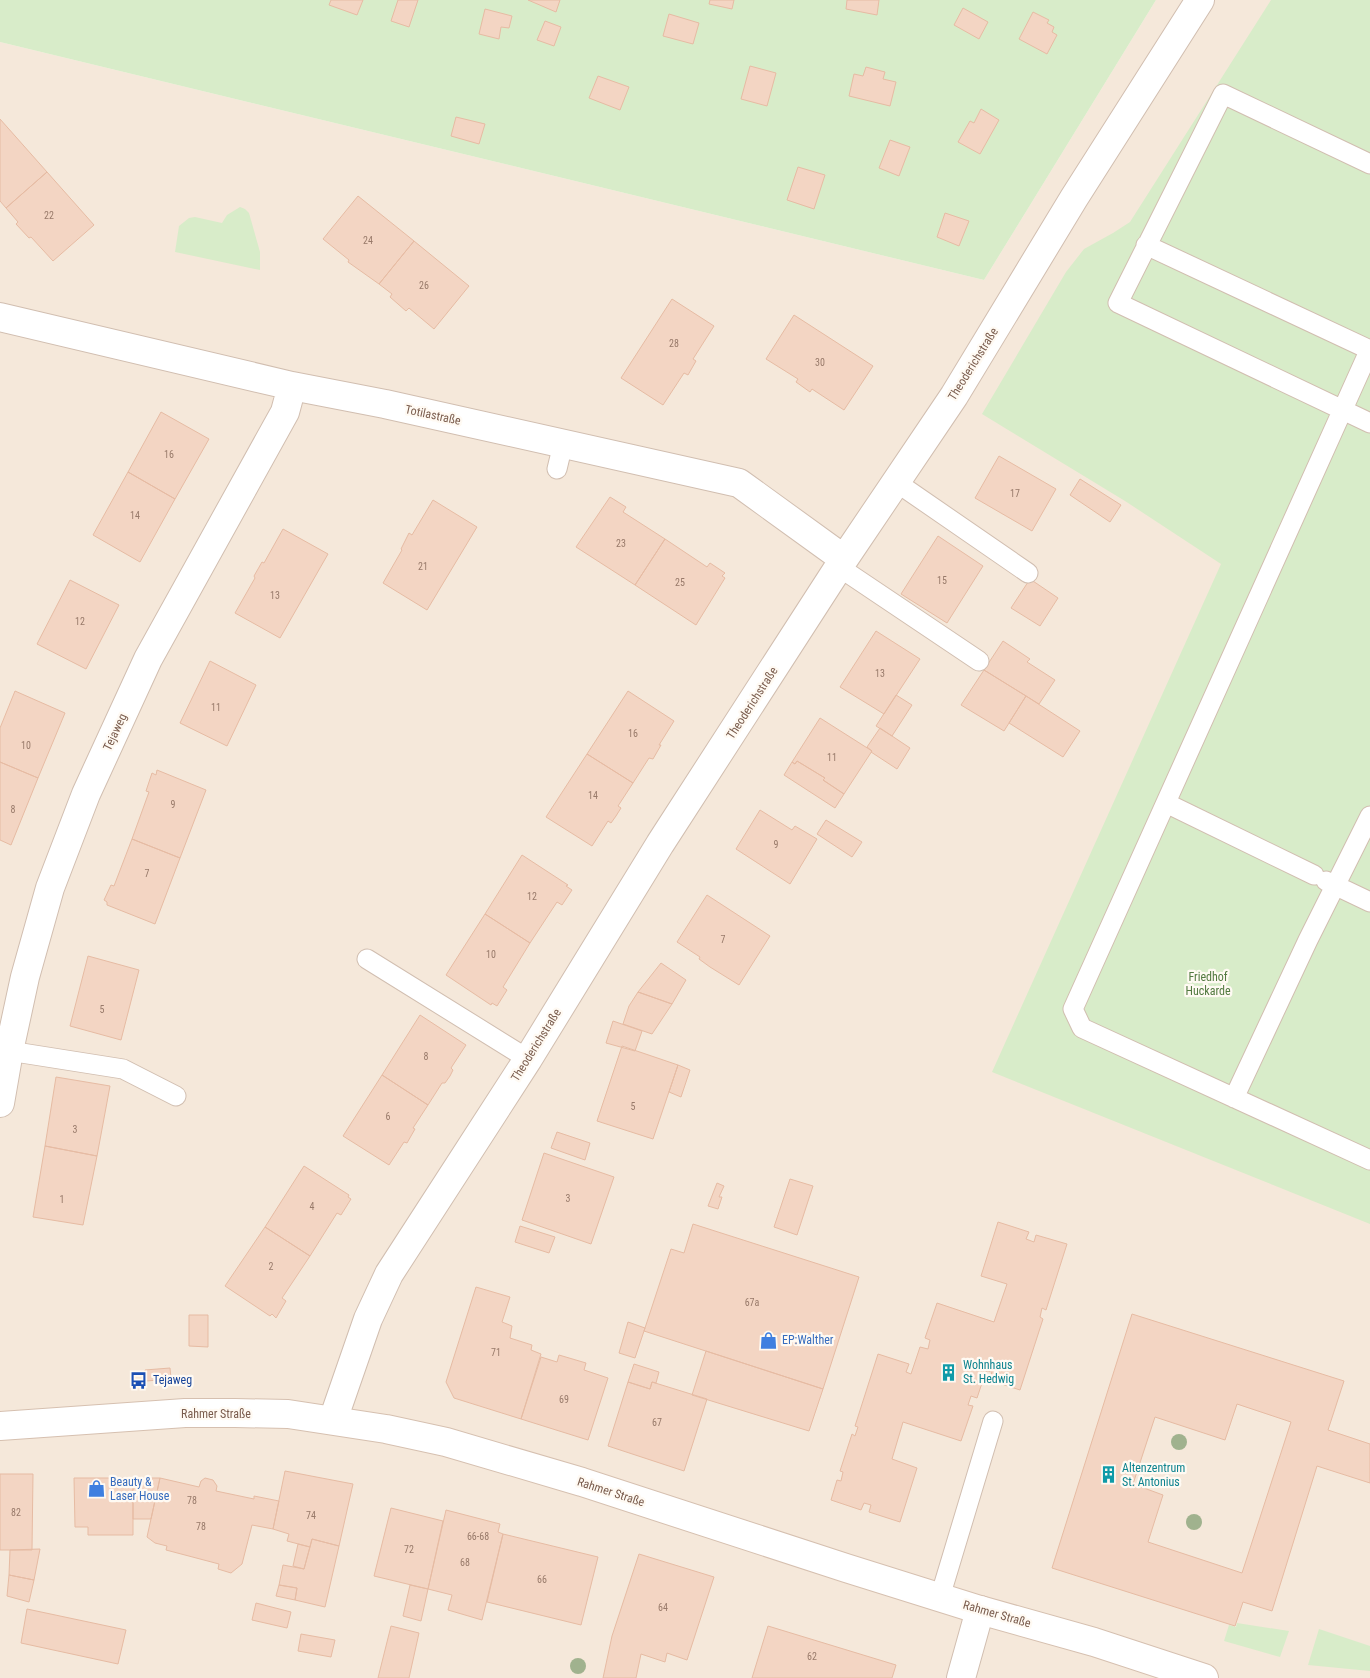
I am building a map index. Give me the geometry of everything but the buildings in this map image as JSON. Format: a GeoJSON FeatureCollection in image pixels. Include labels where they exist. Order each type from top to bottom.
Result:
{"type":"FeatureCollection","features":[{"type":"Feature","properties":{"kind":"street","name":"Theoderichstraße"},"geometry":{"type":"LineString","coordinates":[[333,1420],[368,1319],[389,1274],[528,1059],[660,844],[841,563],[954,396],[1074,198],[1200,0]]}},
{"type":"Feature","properties":{"kind":"street","name":"Totilastraße"},"geometry":{"type":"LineString","coordinates":[[0,317],[292,386],[385,404],[560,456],[739,483],[841,563]]}},
{"type":"Feature","properties":{"kind":"street","name":"Tejaweg"},"geometry":{"type":"LineString","coordinates":[[0,1103],[25,977],[50,888],[86,794],[148,659],[285,412],[292,386]]}},
{"type":"Feature","properties":{"kind":"street","name":"Rahmer Straße"},"geometry":{"type":"LineString","coordinates":[[0,1426],[185,1413],[288,1414],[386,1429],[446,1442],[573,1479],[744,1536],[980,1610],[1094,1642],[1204,1678]]}},
{"type":"Feature","properties":{"kind":"street"},"geometry":{"type":"LineString","coordinates":[[961,1678],[980,1610]]}},
{"type":"Feature","properties":{"kind":"lane"},"geometry":{"type":"LineString","coordinates":[[1370,164],[1223,94],[1118,303],[1370,423]]}},
{"type":"Feature","properties":{"kind":"lane"},"geometry":{"type":"LineString","coordinates":[[1146,245],[1370,350],[1073,1009],[1082,1028],[1370,1160]]}},
{"type":"Feature","properties":{"kind":"lane"},"geometry":{"type":"LineString","coordinates":[[896,482],[1028,573]]}},
{"type":"Feature","properties":{"kind":"lane"},"geometry":{"type":"LineString","coordinates":[[841,563],[979,661]]}},
{"type":"Feature","properties":{"kind":"lane"},"geometry":{"type":"LineString","coordinates":[[1166,803],[1370,902]]}},
{"type":"Feature","properties":{"kind":"lane"},"geometry":{"type":"LineString","coordinates":[[1234,1098],[1308,940],[1324,880],[1370,816]]}},
{"type":"Feature","properties":{"kind":"lane"},"geometry":{"type":"LineString","coordinates":[[367,959],[528,1059]]}},
{"type":"Feature","properties":{"kind":"lane"},"geometry":{"type":"LineString","coordinates":[[9,1051],[123,1069],[176,1096]]}},
{"type":"Feature","properties":{"kind":"lane"},"geometry":{"type":"LineString","coordinates":[[940,1597],[993,1421]]}},
{"type":"Feature","properties":{"kind":"shaded area"},"geometry":{"type":"Polygon","coordinates":[[[1156,0],[1370,0],[1370,1678],[0,1678],[0,42],[984,280],[1156,0]]]}},
{"type":"Feature","properties":{"kind":"green space"},"geometry":{"type":"Polygon","coordinates":[[[0,0],[1156,0],[984,280],[0,42],[0,0]]]}},
{"type":"Feature","properties":{"kind":"green space","name":"Friedhof Huckarde"},"geometry":{"type":"Polygon","coordinates":[[[1271,0],[1370,0],[1370,1224],[992,1072],[1221,564],[1125,501],[982,414],[1066,272],[1084,249],[1130,222],[1271,0]]]}},
{"type":"Feature","properties":{"kind":"green space"},"geometry":{"type":"Polygon","coordinates":[[[240,207],[249,213],[260,252],[260,270],[175,252],[179,226],[189,218],[195,217],[222,223],[227,215],[240,207]]]}},
{"type":"Feature","properties":{"kind":"green space"},"geometry":{"type":"Polygon","coordinates":[[[1237,1623],[1289,1631],[1280,1657],[1224,1641],[1229,1625],[1236,1627],[1237,1623]]]}},
{"type":"Feature","properties":{"kind":"green space"},"geometry":{"type":"Polygon","coordinates":[[[1319,1629],[1370,1646],[1370,1671],[1308,1665],[1319,1629]]]}},
{"type":"Feature","properties":{"kind":"place","name":"EP:Walther"},"geometry":{"type":"Point","coordinates":[768,1340]}},
{"type":"Feature","properties":{"kind":"place","name":"Wohnhaus St. Hedwig"},"geometry":{"type":"Point","coordinates":[949,1372]}},
{"type":"Feature","properties":{"kind":"place","name":"Tejaweg"},"geometry":{"type":"Point","coordinates":[139,1380]}},
{"type":"Feature","properties":{"kind":"place","name":"Altenzentrum St. Antonius"},"geometry":{"type":"Point","coordinates":[1108,1475]}},
{"type":"Feature","properties":{"kind":"place","name":"Beauty & Laser House"},"geometry":{"type":"Point","coordinates":[96,1489]}}]}
